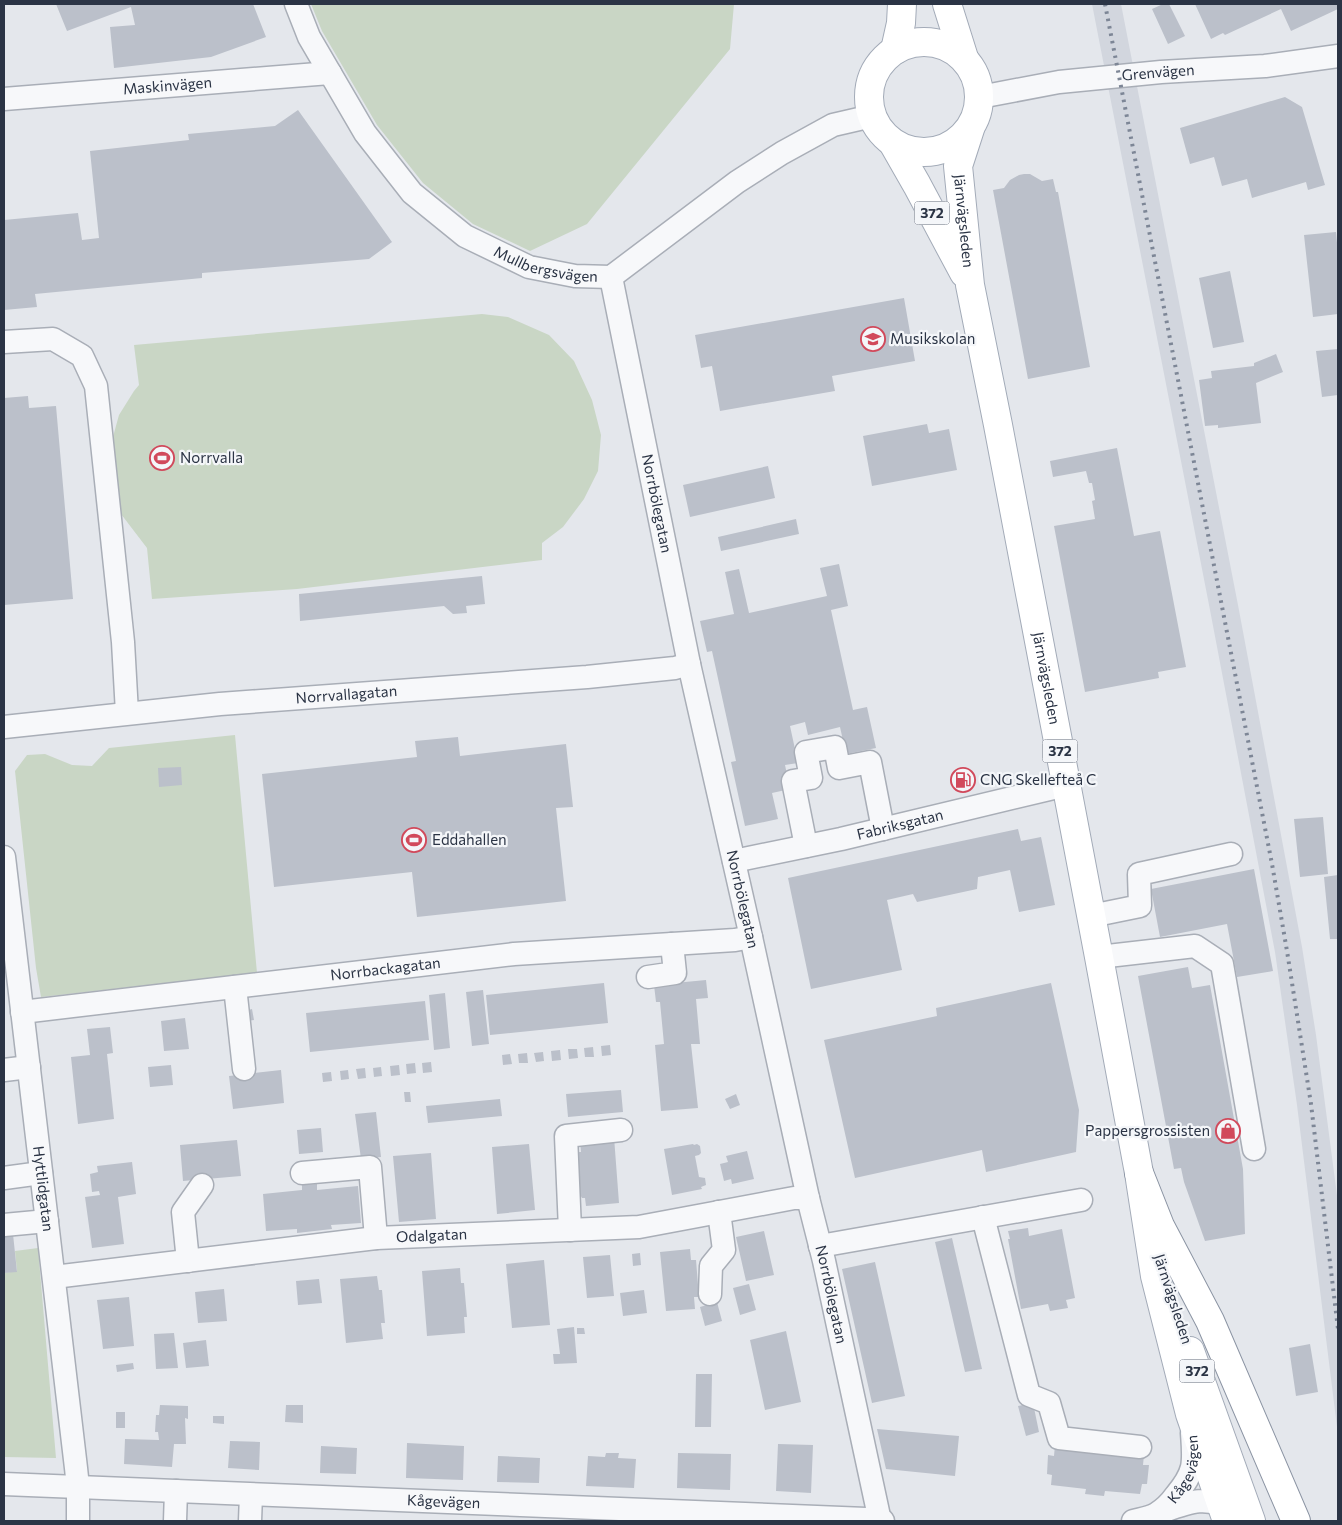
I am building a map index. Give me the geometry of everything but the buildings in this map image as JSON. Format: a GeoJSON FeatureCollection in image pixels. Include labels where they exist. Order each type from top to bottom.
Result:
{"type":"FeatureCollection","features":[{"type":"Feature","properties":{"kind":"main road"},"geometry":{"type":"LineString","coordinates":[[895,50],[901,23],[902,4]]}},
{"type":"Feature","properties":{"kind":"main road","name":"372"},"geometry":{"type":"LineString","coordinates":[[947,4],[964,58],[974,72],[979,88],[979,108],[970,129],[964,136],[948,147],[930,152],[910,151],[893,143],[884,136],[872,116],[869,106],[869,95],[872,79],[886,56],[904,45],[915,42],[936,42],[964,58]]}},
{"type":"Feature","properties":{"kind":"main road","name":"Järnvägsleden"},"geometry":{"type":"LineString","coordinates":[[970,129],[958,166],[970,284],[1099,957],[1139,1173],[1155,1276],[1190,1414],[1223,1512]]}},
{"type":"Feature","properties":{"kind":"main road","name":"Järnvägsleden"},"geometry":{"type":"LineString","coordinates":[[893,143],[970,284]]}},
{"type":"Feature","properties":{"kind":"main road"},"geometry":{"type":"LineString","coordinates":[[1139,1173],[1160,1226],[1210,1321],[1296,1521]]}},
{"type":"Feature","properties":{"kind":"main road","name":"Järnvägsleden"},"geometry":{"type":"LineString","coordinates":[[1146,1219],[1193,1360],[1251,1521]]}},
{"type":"Feature","properties":{"kind":"street","name":"Mullbergsvägen"},"geometry":{"type":"LineString","coordinates":[[296,4],[309,37],[365,133],[412,193],[465,236],[529,267],[575,276],[611,277],[737,182],[782,153],[833,125],[872,116]]}},
{"type":"Feature","properties":{"kind":"street","name":"Grenvägen"},"geometry":{"type":"LineString","coordinates":[[980,97],[1060,82],[1161,72],[1264,66],[1338,56]]}},
{"type":"Feature","properties":{"kind":"street","name":"Maskinvägen"},"geometry":{"type":"LineString","coordinates":[[4,99],[330,73]]}},
{"type":"Feature","properties":{"kind":"street","name":"Norrbölegatan"},"geometry":{"type":"LineString","coordinates":[[611,277],[689,664],[881,1521]]}},
{"type":"Feature","properties":{"kind":"street"},"geometry":{"type":"LineString","coordinates":[[4,342],[53,339],[82,356],[96,386],[123,642],[127,713]]}},
{"type":"Feature","properties":{"kind":"street","name":"Norrvallagatan"},"geometry":{"type":"LineString","coordinates":[[4,727],[220,704],[587,677],[675,668],[689,664]]}},
{"type":"Feature","properties":{"kind":"street"},"geometry":{"type":"LineString","coordinates":[[806,846],[793,781],[811,778],[806,752],[835,747],[839,768],[870,762],[883,829]]}},
{"type":"Feature","properties":{"kind":"street","name":"Fabriksgatan"},"geometry":{"type":"LineString","coordinates":[[734,860],[883,829],[1066,785]]}},
{"type":"Feature","properties":{"kind":"street"},"geometry":{"type":"LineString","coordinates":[[1091,916],[1140,906],[1139,874],[1231,854]]}},
{"type":"Feature","properties":{"kind":"street","name":"Hyttlidgatan"},"geometry":{"type":"LineString","coordinates":[[4,865],[16,1016],[28,1067],[54,1277],[78,1487],[78,1521]]}},
{"type":"Feature","properties":{"kind":"street","name":"Norrbackagatan"},"geometry":{"type":"LineString","coordinates":[[16,1016],[235,987],[514,954],[736,940],[751,937]]}},
{"type":"Feature","properties":{"kind":"street"},"geometry":{"type":"LineString","coordinates":[[648,977],[675,974],[672,944]]}},
{"type":"Feature","properties":{"kind":"street"},"geometry":{"type":"LineString","coordinates":[[1099,957],[1195,946],[1222,964],[1254,1149]]}},
{"type":"Feature","properties":{"kind":"street"},"geometry":{"type":"LineString","coordinates":[[235,987],[244,1069]]}},
{"type":"Feature","properties":{"kind":"street"},"geometry":{"type":"LineString","coordinates":[[4,1070],[28,1067]]}},
{"type":"Feature","properties":{"kind":"street"},"geometry":{"type":"LineString","coordinates":[[570,1230],[566,1136],[621,1130]]}},
{"type":"Feature","properties":{"kind":"street"},"geometry":{"type":"LineString","coordinates":[[302,1172],[370,1168],[376,1238]]}},
{"type":"Feature","properties":{"kind":"street"},"geometry":{"type":"LineString","coordinates":[[4,1178],[41,1173]]}},
{"type":"Feature","properties":{"kind":"street"},"geometry":{"type":"LineString","coordinates":[[188,1261],[183,1212],[202,1184]]}},
{"type":"Feature","properties":{"kind":"street","name":"Odalgatan"},"geometry":{"type":"LineString","coordinates":[[54,1277],[376,1238],[639,1227],[794,1198],[808,1198]]}},
{"type":"Feature","properties":{"kind":"street"},"geometry":{"type":"LineString","coordinates":[[820,1246],[1081,1200]]}},
{"type":"Feature","properties":{"kind":"street"},"geometry":{"type":"LineString","coordinates":[[710,1294],[711,1266],[724,1250],[718,1212]]}},
{"type":"Feature","properties":{"kind":"street"},"geometry":{"type":"LineString","coordinates":[[983,1217],[1029,1395],[1048,1403],[1059,1438],[1140,1447]]}},
{"type":"Feature","properties":{"kind":"street"},"geometry":{"type":"LineString","coordinates":[[4,1225],[47,1222]]}},
{"type":"Feature","properties":{"kind":"street","name":"Kågevägen"},"geometry":{"type":"LineString","coordinates":[[1155,1514],[1172,1501],[1189,1478],[1193,1452],[1190,1414]]}},
{"type":"Feature","properties":{"kind":"street","name":"Kågevägen"},"geometry":{"type":"LineString","coordinates":[[4,1484],[251,1494],[484,1513],[866,1519],[881,1521]]}},
{"type":"Feature","properties":{"kind":"street"},"geometry":{"type":"LineString","coordinates":[[176,1491],[176,1521]]}},
{"type":"Feature","properties":{"kind":"street"},"geometry":{"type":"LineString","coordinates":[[250,1521],[251,1494]]}},
{"type":"Feature","properties":{"kind":"street","name":"Kågevägen"},"geometry":{"type":"LineString","coordinates":[[1133,1521],[1190,1502],[1202,1500],[1223,1512],[1235,1510],[1251,1521]]}},
{"type":"Feature","properties":{"kind":"shaded area"},"geometry":{"type":"Polygon","coordinates":[[[1092,4],[1121,4],[1238,605],[1302,947],[1316,1035],[1338,1203],[1338,1435],[1297,1105],[1275,952],[1092,4]]]}},
{"type":"Feature","properties":{"kind":"green space"},"geometry":{"type":"Polygon","coordinates":[[[311,4],[734,4],[730,49],[587,224],[530,251],[473,224],[423,183],[377,125],[322,31],[311,4]]]}},
{"type":"Feature","properties":{"kind":"green space"},"geometry":{"type":"Polygon","coordinates":[[[482,314],[508,317],[549,335],[574,361],[592,400],[601,435],[598,471],[584,499],[563,527],[542,543],[542,560],[297,589],[152,599],[147,548],[121,514],[113,481],[111,444],[119,415],[139,385],[134,345],[482,314]]]}},
{"type":"Feature","properties":{"kind":"green space"},"geometry":{"type":"Polygon","coordinates":[[[235,735],[257,973],[41,997],[36,968],[15,771],[27,755],[45,754],[72,765],[92,766],[109,748],[235,735]]]}},
{"type":"Feature","properties":{"kind":"green space"},"geometry":{"type":"Polygon","coordinates":[[[38,1248],[56,1458],[4,1457],[4,1273],[17,1271],[15,1251],[38,1248]]]}},
{"type":"Feature","properties":{"kind":"railway"},"geometry":{"type":"LineString","coordinates":[[1105,4],[1272,864],[1311,1104],[1338,1329]]}},
{"type":"Feature","properties":{"kind":"place","name":"Musikskolan"},"geometry":{"type":"Point","coordinates":[873,339]}},
{"type":"Feature","properties":{"kind":"place","name":"Norrvalla"},"geometry":{"type":"Point","coordinates":[162,458]}},
{"type":"Feature","properties":{"kind":"place","name":"CNG Skellefteå C"},"geometry":{"type":"Point","coordinates":[963,780]}},
{"type":"Feature","properties":{"kind":"place","name":"Eddahallen"},"geometry":{"type":"Point","coordinates":[414,840]}},
{"type":"Feature","properties":{"kind":"place","name":"Pappersgrossisten"},"geometry":{"type":"Point","coordinates":[1228,1131]}}]}
